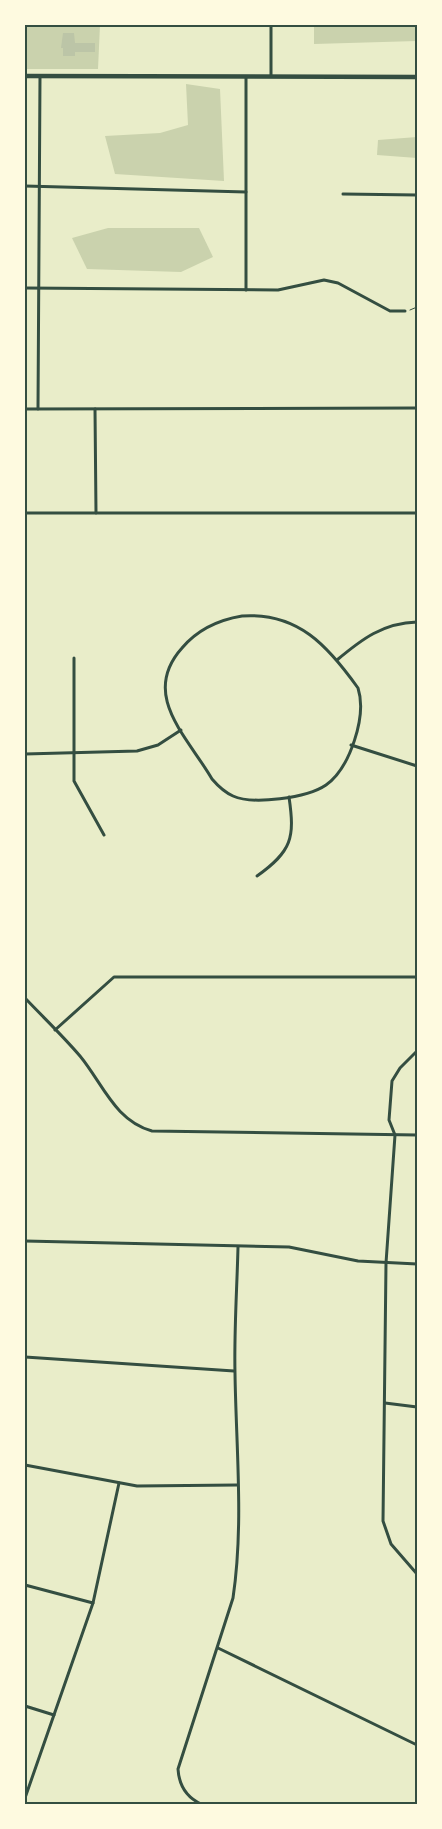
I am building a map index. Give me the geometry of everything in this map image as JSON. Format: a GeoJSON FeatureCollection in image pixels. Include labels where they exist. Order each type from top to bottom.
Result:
{"type":"FeatureCollection","features":[{"type":"Feature","properties":{"kind":"main road"},"geometry":{"type":"LineString","coordinates":[[25,76],[417,77]]}},
{"type":"Feature","properties":{"kind":"street"},"geometry":{"type":"LineString","coordinates":[[271,25],[271,76]]}},
{"type":"Feature","properties":{"kind":"street"},"geometry":{"type":"LineString","coordinates":[[38,409],[40,76]]}},
{"type":"Feature","properties":{"kind":"street"},"geometry":{"type":"LineString","coordinates":[[246,76],[246,290]]}},
{"type":"Feature","properties":{"kind":"street"},"geometry":{"type":"LineString","coordinates":[[25,186],[246,192]]}},
{"type":"Feature","properties":{"kind":"street"},"geometry":{"type":"LineString","coordinates":[[343,194],[417,195]]}},
{"type":"Feature","properties":{"kind":"street"},"geometry":{"type":"LineString","coordinates":[[25,288],[286,289],[324,280],[338,283],[390,311],[405,311]]}},
{"type":"Feature","properties":{"kind":"street"},"geometry":{"type":"LineString","coordinates":[[25,409],[417,408]]}},
{"type":"Feature","properties":{"kind":"street"},"geometry":{"type":"LineString","coordinates":[[95,409],[96,513]]}},
{"type":"Feature","properties":{"kind":"street"},"geometry":{"type":"LineString","coordinates":[[25,513],[417,513]]}},
{"type":"Feature","properties":{"kind":"street"},"geometry":{"type":"LineString","coordinates":[[242,616],[278,618],[311,635],[337,660],[358,688],[361,697],[361,719],[352,745],[339,772],[324,786],[306,794],[289,797],[251,801],[226,792],[212,779],[181,730],[164,690],[166,672],[176,655],[191,638],[214,623],[242,616]]}},
{"type":"Feature","properties":{"kind":"street"},"geometry":{"type":"LineString","coordinates":[[337,660],[375,631],[398,624],[417,622]]}},
{"type":"Feature","properties":{"kind":"street"},"geometry":{"type":"LineString","coordinates":[[74,658],[72,770],[76,788],[104,835]]}},
{"type":"Feature","properties":{"kind":"street"},"geometry":{"type":"LineString","coordinates":[[25,754],[137,752],[158,744],[181,730]]}},
{"type":"Feature","properties":{"kind":"street"},"geometry":{"type":"LineString","coordinates":[[352,745],[417,766]]}},
{"type":"Feature","properties":{"kind":"street"},"geometry":{"type":"LineString","coordinates":[[257,876],[277,861],[290,838],[292,827],[289,797]]}},
{"type":"Feature","properties":{"kind":"street"},"geometry":{"type":"LineString","coordinates":[[55,1030],[114,977],[417,977]]}},
{"type":"Feature","properties":{"kind":"street"},"geometry":{"type":"LineString","coordinates":[[25,998],[80,1056],[117,1110],[141,1128],[152,1131],[417,1135]]}},
{"type":"Feature","properties":{"kind":"street"},"geometry":{"type":"LineString","coordinates":[[417,1051],[400,1068],[392,1081],[389,1120],[395,1135],[386,1263],[386,1403],[383,1521],[391,1544],[417,1574]]}},
{"type":"Feature","properties":{"kind":"street"},"geometry":{"type":"LineString","coordinates":[[25,1241],[289,1247],[358,1262],[417,1264]]}},
{"type":"Feature","properties":{"kind":"street"},"geometry":{"type":"LineString","coordinates":[[201,1804],[184,1790],[178,1777],[178,1769],[233,1598],[237,1572],[238,1486],[234,1371],[238,1247]]}},
{"type":"Feature","properties":{"kind":"street"},"geometry":{"type":"LineString","coordinates":[[25,1357],[234,1371]]}},
{"type":"Feature","properties":{"kind":"street"},"geometry":{"type":"LineString","coordinates":[[386,1403],[417,1407]]}},
{"type":"Feature","properties":{"kind":"street"},"geometry":{"type":"LineString","coordinates":[[25,1465],[137,1486],[238,1486]]}},
{"type":"Feature","properties":{"kind":"street"},"geometry":{"type":"LineString","coordinates":[[25,1798],[93,1603],[119,1483]]}},
{"type":"Feature","properties":{"kind":"street"},"geometry":{"type":"LineString","coordinates":[[25,1585],[93,1603]]}},
{"type":"Feature","properties":{"kind":"street"},"geometry":{"type":"LineString","coordinates":[[218,1648],[417,1745]]}},
{"type":"Feature","properties":{"kind":"street"},"geometry":{"type":"LineString","coordinates":[[25,1706],[54,1715]]}},
{"type":"Feature","properties":{"kind":"path"},"geometry":{"type":"LineString","coordinates":[[405,311],[417,307]]}},
{"type":"Feature","properties":{"kind":"green space"},"geometry":{"type":"Polygon","coordinates":[[[25,25],[100,25],[98,69],[25,69],[25,25]]]}},
{"type":"Feature","properties":{"kind":"green space"},"geometry":{"type":"Polygon","coordinates":[[[314,25],[417,25],[417,41],[314,44],[314,25]]]}},
{"type":"Feature","properties":{"kind":"green space"},"geometry":{"type":"Polygon","coordinates":[[[186,84],[220,89],[224,181],[115,174],[105,136],[160,133],[188,125],[186,84]]]}},
{"type":"Feature","properties":{"kind":"green space"},"geometry":{"type":"Polygon","coordinates":[[[417,137],[417,158],[377,155],[378,140],[417,137]]]}},
{"type":"Feature","properties":{"kind":"green space"},"geometry":{"type":"Polygon","coordinates":[[[108,228],[199,228],[213,257],[181,272],[87,269],[72,238],[108,228]]]}},
{"type":"Feature","properties":{"kind":"building"},"geometry":{"type":"Polygon","coordinates":[[[63,33],[74,33],[75,43],[95,43],[95,52],[75,52],[75,56],[63,56],[63,48],[61,48],[63,33]]]}}]}
